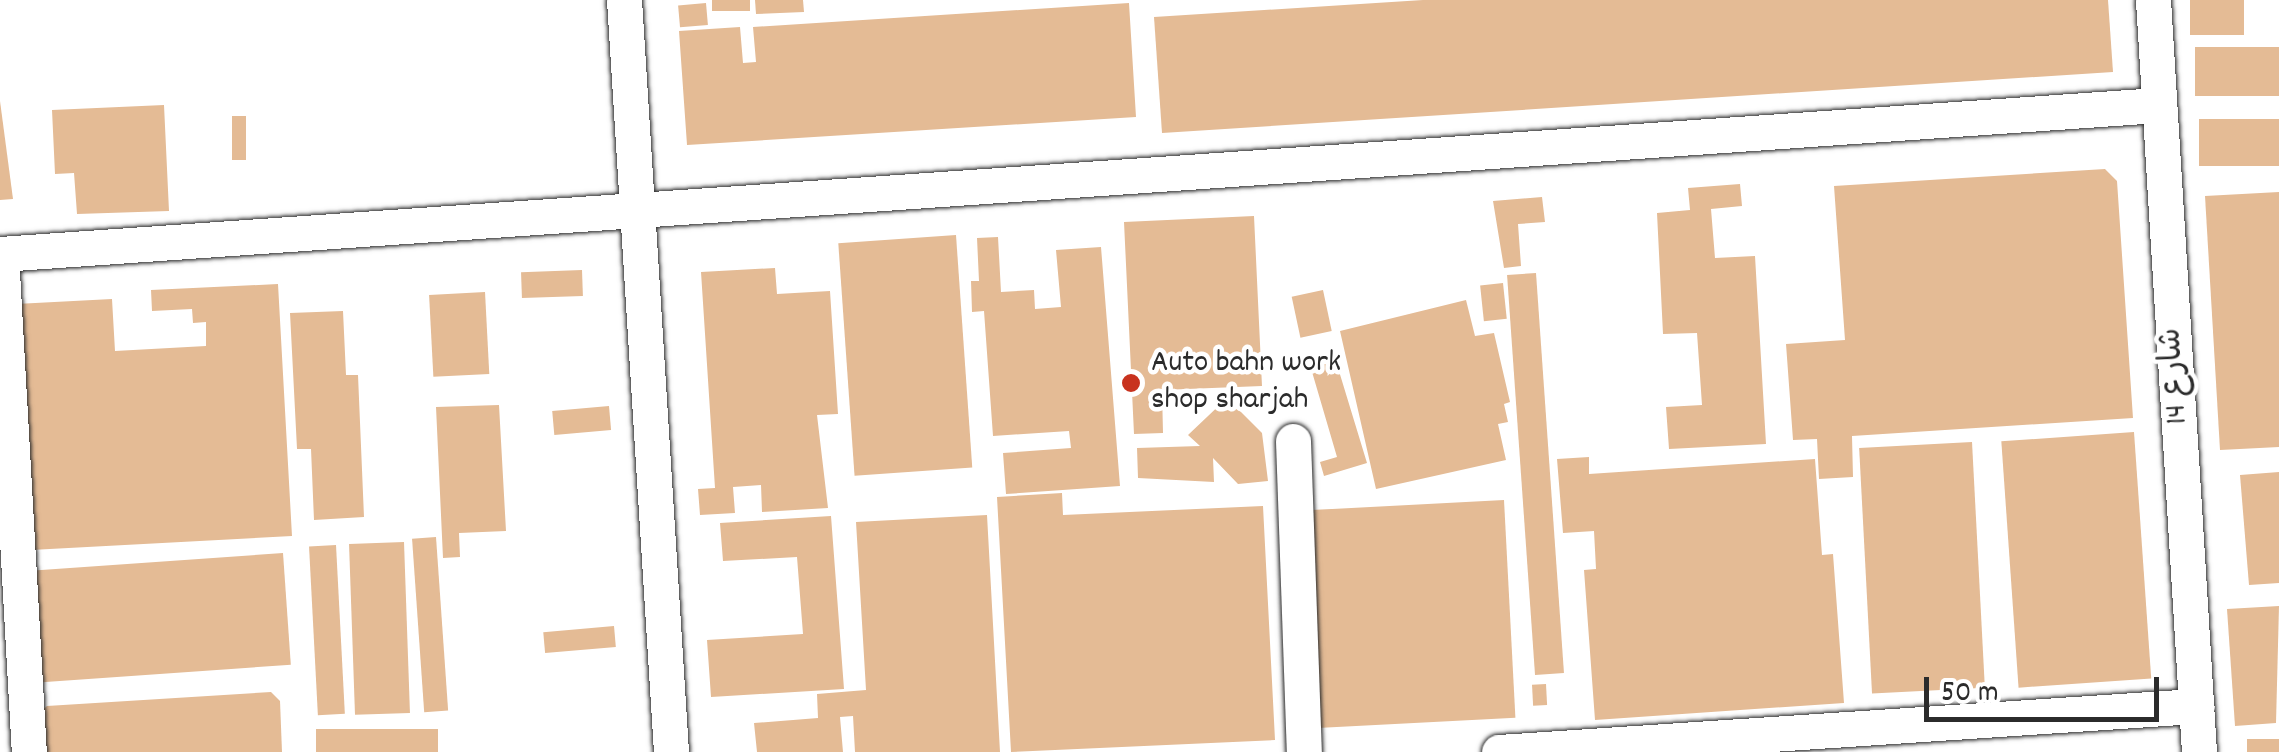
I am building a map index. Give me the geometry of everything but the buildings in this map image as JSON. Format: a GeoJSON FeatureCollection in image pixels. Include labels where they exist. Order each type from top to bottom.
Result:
{"type":"FeatureCollection","features":[{"type":"Feature","properties":{"kind":"street"},"geometry":{"type":"LineString","coordinates":[[624,0],[671,752]]}},
{"type":"Feature","properties":{"kind":"street","name":"شارع 14"},"geometry":{"type":"LineString","coordinates":[[2153,0],[2199,752]]}},
{"type":"Feature","properties":{"kind":"street"},"geometry":{"type":"LineString","coordinates":[[29,752],[0,254],[2160,104]]}},
{"type":"Feature","properties":{"kind":"street"},"geometry":{"type":"LineString","coordinates":[[1293,441],[1304,752]]}},
{"type":"Feature","properties":{"kind":"street"},"geometry":{"type":"LineString","coordinates":[[1499,752],[2196,706]]}},
{"type":"Feature","properties":{"kind":"place","name":"Auto bahn work shop sharjah"},"geometry":{"type":"Point","coordinates":[1131,383]}}]}
